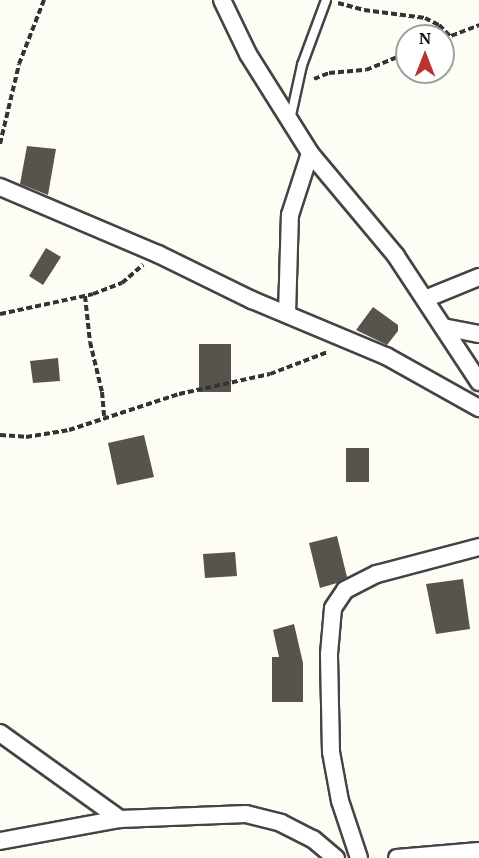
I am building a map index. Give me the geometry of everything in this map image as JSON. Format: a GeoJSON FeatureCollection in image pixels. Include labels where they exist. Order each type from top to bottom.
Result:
{"type":"FeatureCollection","features":[{"type":"Feature","properties":{"kind":"street"},"geometry":{"type":"LineString","coordinates":[[222,0],[248,54],[310,153],[396,256],[479,382]]}},
{"type":"Feature","properties":{"kind":"street"},"geometry":{"type":"LineString","coordinates":[[287,314],[290,215],[310,153]]}},
{"type":"Feature","properties":{"kind":"street"},"geometry":{"type":"LineString","coordinates":[[0,187],[158,254],[287,314],[386,356],[479,408]]}},
{"type":"Feature","properties":{"kind":"street"},"geometry":{"type":"LineString","coordinates":[[425,299],[479,277]]}},
{"type":"Feature","properties":{"kind":"street"},"geometry":{"type":"LineString","coordinates":[[443,327],[479,334]]}},
{"type":"Feature","properties":{"kind":"street"},"geometry":{"type":"LineString","coordinates":[[358,858],[340,801],[331,752],[329,654],[333,608],[345,590],[377,574],[479,548]]}},
{"type":"Feature","properties":{"kind":"street"},"geometry":{"type":"LineString","coordinates":[[0,733],[120,819]]}},
{"type":"Feature","properties":{"kind":"street"},"geometry":{"type":"LineString","coordinates":[[0,841],[120,819],[246,814],[281,823],[313,839],[336,858]]}},
{"type":"Feature","properties":{"kind":"street"},"geometry":{"type":"LineString","coordinates":[[398,858],[479,851]]}},
{"type":"Feature","properties":{"kind":"lane"},"geometry":{"type":"LineString","coordinates":[[290,122],[310,38],[327,0]]}},
{"type":"Feature","properties":{"kind":"path"},"geometry":{"type":"LineString","coordinates":[[0,144],[19,64],[44,0]]}},
{"type":"Feature","properties":{"kind":"path"},"geometry":{"type":"LineString","coordinates":[[327,0],[364,10],[425,18],[437,24]]}},
{"type":"Feature","properties":{"kind":"path"},"geometry":{"type":"LineString","coordinates":[[455,34],[479,25]]}},
{"type":"Feature","properties":{"kind":"path"},"geometry":{"type":"LineString","coordinates":[[296,90],[321,74],[366,70],[395,59]]}},
{"type":"Feature","properties":{"kind":"path"},"geometry":{"type":"LineString","coordinates":[[0,314],[85,296],[122,283],[158,254]]}},
{"type":"Feature","properties":{"kind":"path"},"geometry":{"type":"LineString","coordinates":[[85,296],[90,342],[104,416]]}},
{"type":"Feature","properties":{"kind":"path"},"geometry":{"type":"LineString","coordinates":[[0,435],[26,437],[69,430],[104,416],[179,394],[270,374],[311,360],[350,341]]}},
{"type":"Feature","properties":{"kind":"building"},"geometry":{"type":"Polygon","coordinates":[[[27,146],[56,149],[48,195],[20,184],[27,146]]]}},
{"type":"Feature","properties":{"kind":"building"},"geometry":{"type":"Polygon","coordinates":[[[46,248],[61,257],[43,285],[29,276],[46,248]]]}},
{"type":"Feature","properties":{"kind":"building"},"geometry":{"type":"Polygon","coordinates":[[[373,307],[398,325],[398,331],[387,345],[356,330],[373,307]]]}},
{"type":"Feature","properties":{"kind":"building"},"geometry":{"type":"Polygon","coordinates":[[[199,344],[231,344],[231,392],[199,392],[199,344]]]}},
{"type":"Feature","properties":{"kind":"building"},"geometry":{"type":"Polygon","coordinates":[[[58,358],[60,381],[33,383],[30,361],[58,358]]]}},
{"type":"Feature","properties":{"kind":"building"},"geometry":{"type":"Polygon","coordinates":[[[144,435],[154,477],[117,485],[108,443],[144,435]]]}},
{"type":"Feature","properties":{"kind":"building"},"geometry":{"type":"Polygon","coordinates":[[[346,448],[369,448],[369,482],[346,482],[346,448]]]}},
{"type":"Feature","properties":{"kind":"building"},"geometry":{"type":"Polygon","coordinates":[[[337,536],[347,577],[320,588],[309,543],[337,536]]]}},
{"type":"Feature","properties":{"kind":"building"},"geometry":{"type":"Polygon","coordinates":[[[235,552],[237,576],[205,578],[203,554],[235,552]]]}},
{"type":"Feature","properties":{"kind":"building"},"geometry":{"type":"Polygon","coordinates":[[[463,579],[470,629],[436,634],[426,584],[463,579]]]}},
{"type":"Feature","properties":{"kind":"building"},"geometry":{"type":"Polygon","coordinates":[[[294,624],[303,663],[303,702],[272,702],[272,657],[279,657],[273,630],[294,624]]]}}]}
